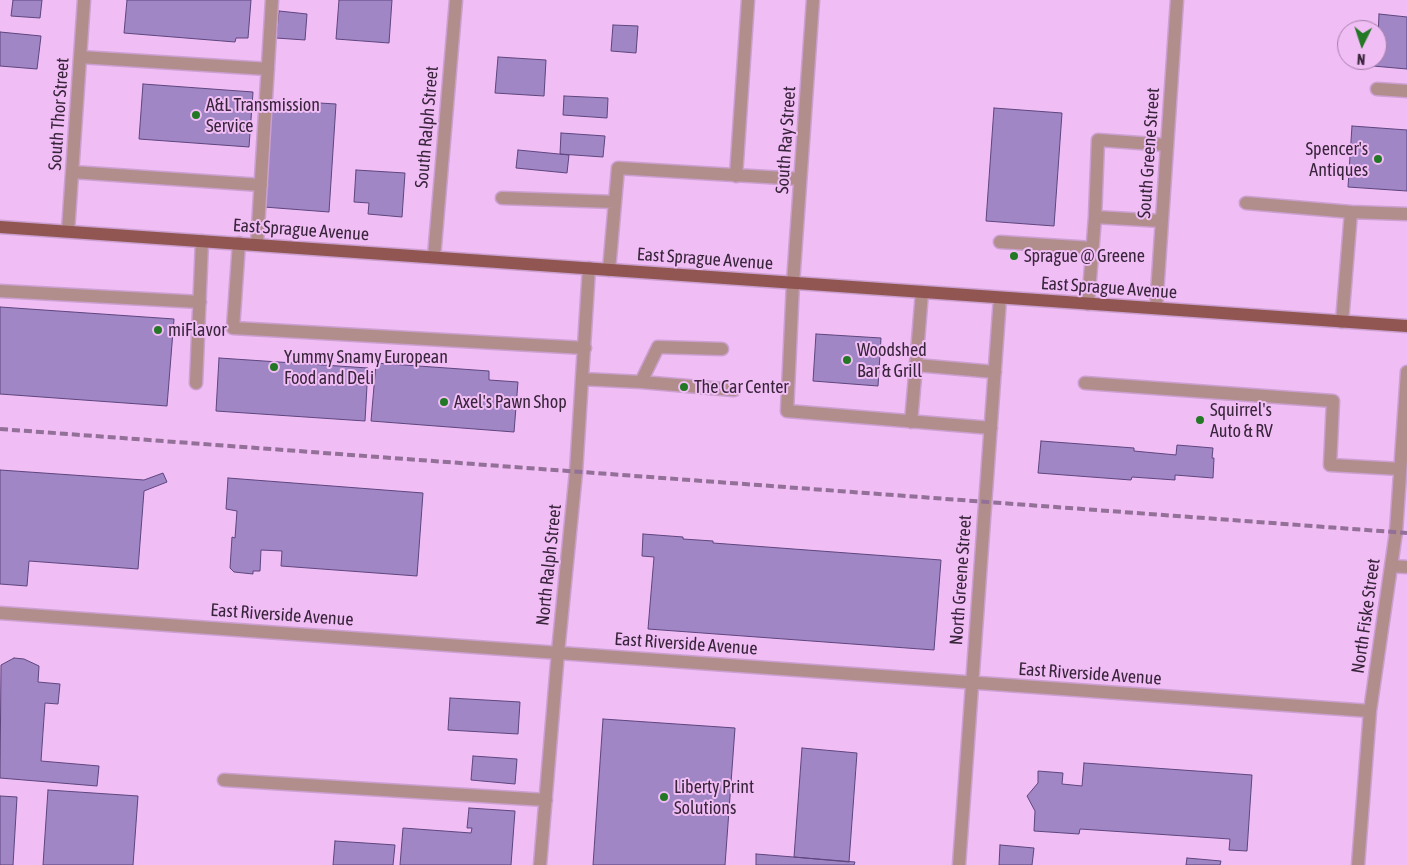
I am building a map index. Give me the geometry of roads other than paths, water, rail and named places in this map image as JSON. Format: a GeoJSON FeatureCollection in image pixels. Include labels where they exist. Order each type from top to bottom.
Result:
{"type":"FeatureCollection","features":[{"type":"Feature","properties":{"kind":"main road","name":"East Sprague Avenue"},"geometry":{"type":"LineString","coordinates":[[0,226],[1407,326]]}},
{"type":"Feature","properties":{"kind":"street","name":"South Thor Street"},"geometry":{"type":"LineString","coordinates":[[68,231],[84,0]]}},
{"type":"Feature","properties":{"kind":"street"},"geometry":{"type":"LineString","coordinates":[[257,244],[272,0]]}},
{"type":"Feature","properties":{"kind":"street","name":"South Ralph Street"},"geometry":{"type":"LineString","coordinates":[[434,257],[456,0]]}},
{"type":"Feature","properties":{"kind":"street"},"geometry":{"type":"LineString","coordinates":[[736,176],[748,0]]}},
{"type":"Feature","properties":{"kind":"street","name":"South Ray Street"},"geometry":{"type":"LineString","coordinates":[[813,0],[800,179],[787,411],[911,422]]}},
{"type":"Feature","properties":{"kind":"street","name":"South Greene Street"},"geometry":{"type":"LineString","coordinates":[[1156,308],[1177,0]]}},
{"type":"Feature","properties":{"kind":"street"},"geometry":{"type":"LineString","coordinates":[[80,57],[268,69]]}},
{"type":"Feature","properties":{"kind":"street"},"geometry":{"type":"LineString","coordinates":[[1376,88],[1407,91]]}},
{"type":"Feature","properties":{"kind":"street"},"geometry":{"type":"LineString","coordinates":[[1088,304],[1095,217],[1098,140],[1167,145]]}},
{"type":"Feature","properties":{"kind":"street"},"geometry":{"type":"LineString","coordinates":[[609,270],[618,168],[800,179]]}},
{"type":"Feature","properties":{"kind":"street"},"geometry":{"type":"LineString","coordinates":[[72,172],[261,185]]}},
{"type":"Feature","properties":{"kind":"street"},"geometry":{"type":"LineString","coordinates":[[502,198],[615,202]]}},
{"type":"Feature","properties":{"kind":"street"},"geometry":{"type":"LineString","coordinates":[[1246,203],[1351,212],[1407,214]]}},
{"type":"Feature","properties":{"kind":"street"},"geometry":{"type":"LineString","coordinates":[[1342,322],[1351,212]]}},
{"type":"Feature","properties":{"kind":"street"},"geometry":{"type":"LineString","coordinates":[[1095,217],[1162,221]]}},
{"type":"Feature","properties":{"kind":"street"},"geometry":{"type":"LineString","coordinates":[[196,383],[202,241]]}},
{"type":"Feature","properties":{"kind":"street"},"geometry":{"type":"LineString","coordinates":[[1000,242],[1092,248]]}},
{"type":"Feature","properties":{"kind":"street"},"geometry":{"type":"LineString","coordinates":[[239,243],[233,328],[585,348]]}},
{"type":"Feature","properties":{"kind":"street","name":"North Ralph Street"},"geometry":{"type":"LineString","coordinates":[[540,865],[558,652],[576,472],[589,268]]}},
{"type":"Feature","properties":{"kind":"street"},"geometry":{"type":"LineString","coordinates":[[0,291],[200,302]]}},
{"type":"Feature","properties":{"kind":"street"},"geometry":{"type":"LineString","coordinates":[[922,292],[911,422],[990,428]]}},
{"type":"Feature","properties":{"kind":"street","name":"North Greene Street"},"geometry":{"type":"LineString","coordinates":[[959,865],[1000,298]]}},
{"type":"Feature","properties":{"kind":"street"},"geometry":{"type":"LineString","coordinates":[[641,382],[658,347],[722,349]]}},
{"type":"Feature","properties":{"kind":"street"},"geometry":{"type":"LineString","coordinates":[[916,366],[995,372]]}},
{"type":"Feature","properties":{"kind":"street","name":"North Fiske Street"},"geometry":{"type":"LineString","coordinates":[[1358,865],[1370,711],[1396,532],[1407,372]]}},
{"type":"Feature","properties":{"kind":"street"},"geometry":{"type":"LineString","coordinates":[[582,379],[734,390]]}},
{"type":"Feature","properties":{"kind":"street"},"geometry":{"type":"LineString","coordinates":[[1085,383],[1333,402],[1330,464],[1400,469]]}},
{"type":"Feature","properties":{"kind":"street"},"geometry":{"type":"LineString","coordinates":[[1391,566],[1407,567]]}},
{"type":"Feature","properties":{"kind":"street","name":"East Riverside Avenue"},"geometry":{"type":"LineString","coordinates":[[0,613],[1370,711]]}},
{"type":"Feature","properties":{"kind":"street"},"geometry":{"type":"LineString","coordinates":[[224,780],[546,800]]}},
{"type":"Feature","properties":{"kind":"railway"},"geometry":{"type":"LineString","coordinates":[[0,429],[1407,533]]}},
{"type":"Feature","properties":{"kind":"place","name":"A&L Transmission Service"},"geometry":{"type":"Point","coordinates":[196,115]}},
{"type":"Feature","properties":{"kind":"place","name":"Spencer's Antiques"},"geometry":{"type":"Point","coordinates":[1378,159]}},
{"type":"Feature","properties":{"kind":"place","name":"Sprague @ Greene"},"geometry":{"type":"Point","coordinates":[1014,256]}},
{"type":"Feature","properties":{"kind":"place","name":"miFlavor"},"geometry":{"type":"Point","coordinates":[158,330]}},
{"type":"Feature","properties":{"kind":"place","name":"Woodshed Bar & Grill"},"geometry":{"type":"Point","coordinates":[847,360]}},
{"type":"Feature","properties":{"kind":"place","name":"Yummy Snamy European Food and Deli"},"geometry":{"type":"Point","coordinates":[274,367]}},
{"type":"Feature","properties":{"kind":"place","name":"The Car Center"},"geometry":{"type":"Point","coordinates":[684,387]}},
{"type":"Feature","properties":{"kind":"place","name":"Axel's Pawn Shop"},"geometry":{"type":"Point","coordinates":[444,402]}},
{"type":"Feature","properties":{"kind":"place","name":"Squirrel's Auto & RV"},"geometry":{"type":"Point","coordinates":[1200,420]}},
{"type":"Feature","properties":{"kind":"place","name":"Liberty Print Solutions"},"geometry":{"type":"Point","coordinates":[664,797]}}]}
